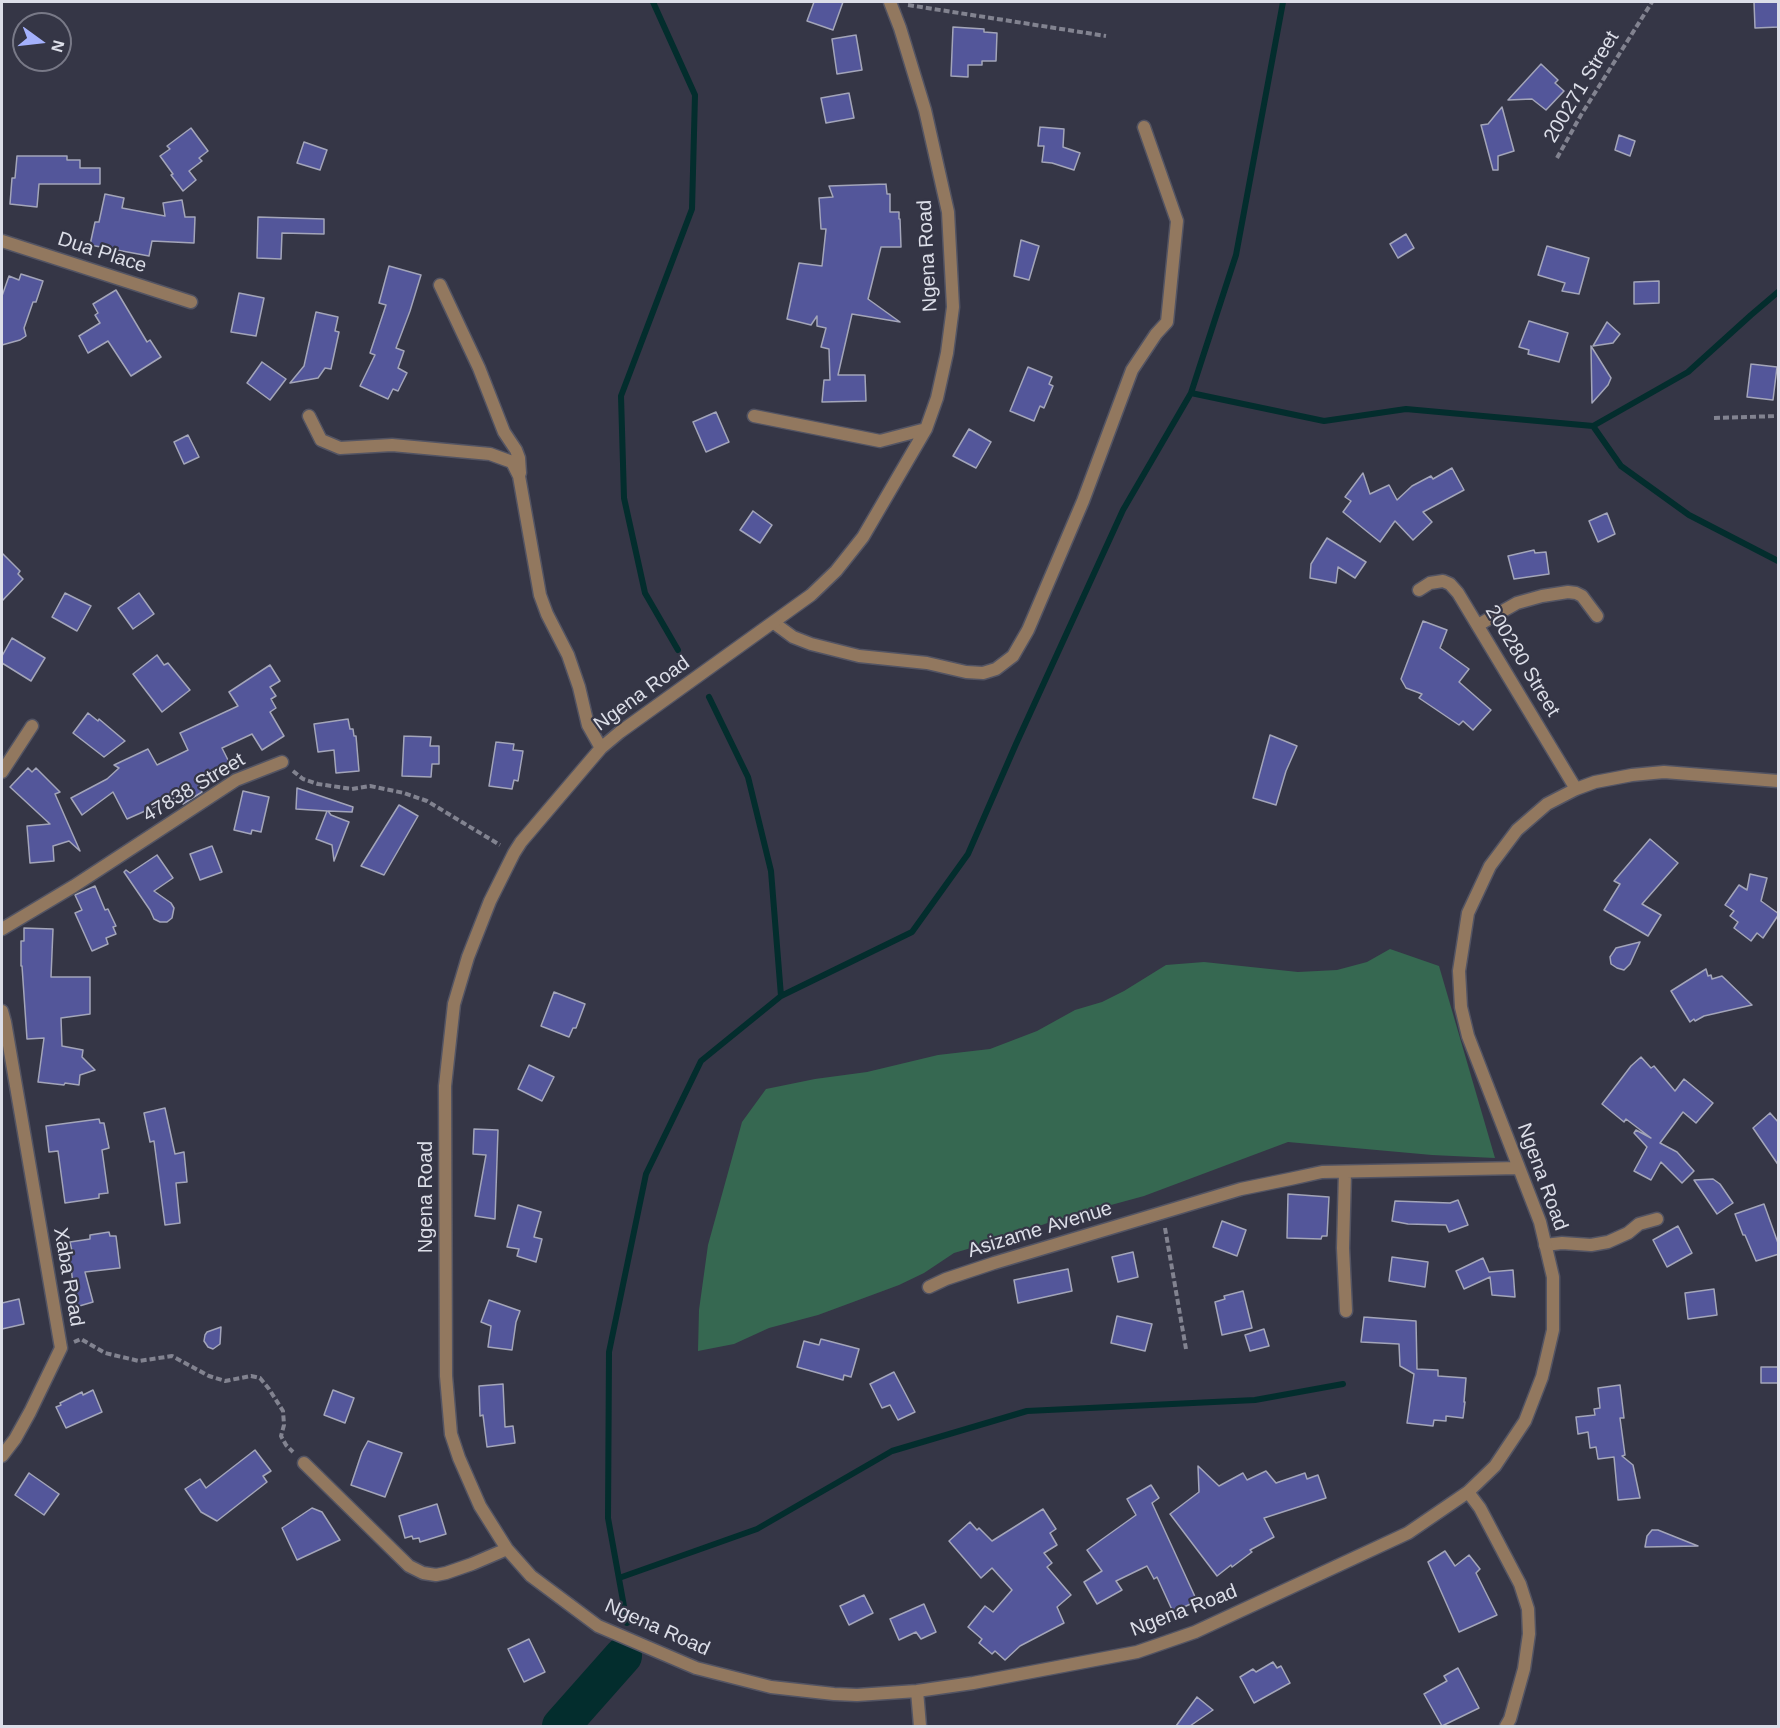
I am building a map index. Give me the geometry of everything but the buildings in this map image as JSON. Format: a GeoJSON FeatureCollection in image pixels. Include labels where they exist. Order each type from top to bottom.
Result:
{"type":"FeatureCollection","features":[{"type":"Feature","properties":{"kind":"street","name":"Ngena Road"},"geometry":{"type":"LineString","coordinates":[[890,2],[925,110],[948,212],[953,307],[947,353],[937,398],[926,429],[863,537],[836,571],[811,595],[774,623],[620,732],[601,748],[514,853],[490,902],[468,957],[454,1004],[445,1086],[446,1376],[451,1434],[480,1506],[507,1549],[531,1576],[598,1626],[696,1668],[771,1687],[857,1695],[917,1691],[974,1683],[1137,1652],[1195,1632],[1408,1533],[1468,1492],[1495,1466],[1525,1421],[1542,1377],[1553,1330],[1553,1277],[1540,1222],[1468,1036],[1461,1007],[1459,971],[1468,913],[1490,866],[1517,830],[1547,804],[1595,782],[1664,772],[1779,781]]}},
{"type":"Feature","properties":{"kind":"street"},"geometry":{"type":"LineString","coordinates":[[774,623],[793,637],[811,644],[859,656],[927,663],[966,672],[983,673],[996,669],[1013,656],[1028,630],[1083,501],[1132,370],[1156,334],[1167,322],[1177,221],[1144,127]]}},
{"type":"Feature","properties":{"kind":"street","name":"Dua Place"},"geometry":{"type":"LineString","coordinates":[[2,241],[190,302]]}},
{"type":"Feature","properties":{"kind":"street"},"geometry":{"type":"LineString","coordinates":[[440,285],[479,368],[504,432],[516,450],[540,595],[547,615],[568,655],[588,725],[601,748]]}},
{"type":"Feature","properties":{"kind":"street"},"geometry":{"type":"LineString","coordinates":[[309,416],[321,440],[340,447],[392,446],[490,454],[512,462],[520,479]]}},
{"type":"Feature","properties":{"kind":"street"},"geometry":{"type":"LineString","coordinates":[[754,416],[880,441],[926,429]]}},
{"type":"Feature","properties":{"kind":"street","name":"200280 Street"},"geometry":{"type":"LineString","coordinates":[[1419,590],[1430,582],[1438,581],[1450,584],[1458,593],[1576,789]]}},
{"type":"Feature","properties":{"kind":"street"},"geometry":{"type":"LineString","coordinates":[[1478,625],[1517,603],[1568,592],[1582,596],[1597,616]]}},
{"type":"Feature","properties":{"kind":"street"},"geometry":{"type":"LineString","coordinates":[[2,772],[32,726]]}},
{"type":"Feature","properties":{"kind":"street","name":"47838 Street"},"geometry":{"type":"LineString","coordinates":[[2,929],[74,886],[236,780],[282,762]]}},
{"type":"Feature","properties":{"kind":"street","name":"Xaba Road"},"geometry":{"type":"LineString","coordinates":[[2,1011],[61,1348]]}},
{"type":"Feature","properties":{"kind":"street","name":"Asizame Avenue"},"geometry":{"type":"LineString","coordinates":[[930,1287],[993,1263],[1162,1212],[1241,1189],[1322,1172],[1520,1168]]}},
{"type":"Feature","properties":{"kind":"street"},"geometry":{"type":"LineString","coordinates":[[1345,1172],[1343,1248],[1346,1311]]}},
{"type":"Feature","properties":{"kind":"street"},"geometry":{"type":"LineString","coordinates":[[1545,1245],[1562,1243],[1591,1245],[1608,1242],[1628,1233],[1639,1224],[1657,1218]]}},
{"type":"Feature","properties":{"kind":"street"},"geometry":{"type":"LineString","coordinates":[[2,1456],[15,1439],[30,1412],[61,1348]]}},
{"type":"Feature","properties":{"kind":"street"},"geometry":{"type":"LineString","coordinates":[[304,1463],[409,1566],[423,1573],[436,1575],[446,1573],[507,1549]]}},
{"type":"Feature","properties":{"kind":"street"},"geometry":{"type":"LineString","coordinates":[[1468,1492],[1480,1508],[1520,1584],[1528,1609],[1529,1635],[1524,1669],[1506,1726]]}},
{"type":"Feature","properties":{"kind":"street"},"geometry":{"type":"LineString","coordinates":[[917,1691],[920,1726]]}},
{"type":"Feature","properties":{"kind":"path"},"geometry":{"type":"LineString","coordinates":[[890,2],[1106,36]]}},
{"type":"Feature","properties":{"kind":"path","name":"200271 Street"},"geometry":{"type":"LineString","coordinates":[[1557,158],[1652,2]]}},
{"type":"Feature","properties":{"kind":"path"},"geometry":{"type":"LineString","coordinates":[[1714,418],[1779,416]]}},
{"type":"Feature","properties":{"kind":"path"},"geometry":{"type":"LineString","coordinates":[[282,762],[303,779],[318,784],[352,789],[370,786],[383,788],[427,801],[514,853]]}},
{"type":"Feature","properties":{"kind":"path"},"geometry":{"type":"LineString","coordinates":[[1162,1212],[1186,1349]]}},
{"type":"Feature","properties":{"kind":"path","name":"Xaba Road"},"geometry":{"type":"LineString","coordinates":[[61,1348],[81,1339],[105,1353],[139,1361],[172,1356],[209,1376],[225,1381],[251,1376],[260,1378],[283,1411],[284,1425],[281,1436],[304,1463]]}},
{"type":"Feature","properties":{"kind":"green space"},"geometry":{"type":"Polygon","coordinates":[[[1390,949],[1439,966],[1495,1158],[1432,1155],[1288,1142],[1144,1196],[1056,1220],[954,1253],[924,1273],[899,1285],[818,1315],[769,1328],[734,1344],[698,1351],[699,1310],[708,1245],[742,1122],[766,1089],[867,1072],[938,1055],[990,1049],[1037,1031],[1075,1010],[1102,1002],[1166,965],[1204,962],[1298,972],[1337,970],[1367,962],[1390,949]]]}},
{"type":"Feature","properties":{"kind":"waterway"},"geometry":{"type":"LineString","coordinates":[[653,2],[695,95],[692,209],[621,396],[624,498],[645,593],[678,650]]}},
{"type":"Feature","properties":{"kind":"waterway"},"geometry":{"type":"LineString","coordinates":[[627,1623],[608,1518],[609,1352],[646,1174],[701,1061],[781,996],[912,932],[968,854],[1123,510],[1191,393],[1236,255],[1283,2]]}},
{"type":"Feature","properties":{"kind":"waterway"},"geometry":{"type":"LineString","coordinates":[[1191,393],[1324,421],[1406,409],[1593,426],[1688,372],[1778,292]]}},
{"type":"Feature","properties":{"kind":"waterway"},"geometry":{"type":"LineString","coordinates":[[1593,426],[1621,466],[1689,515],[1778,561]]}},
{"type":"Feature","properties":{"kind":"waterway"},"geometry":{"type":"LineString","coordinates":[[709,697],[748,777],[771,871],[781,996]]}},
{"type":"Feature","properties":{"kind":"waterway"},"geometry":{"type":"LineString","coordinates":[[619,1578],[757,1529],[892,1451],[1027,1411],[1255,1400],[1343,1384]]}},
{"type":"Feature","properties":{"kind":"waterway"},"geometry":{"type":"LineString","coordinates":[[561,1726],[623,1656]]}}]}
